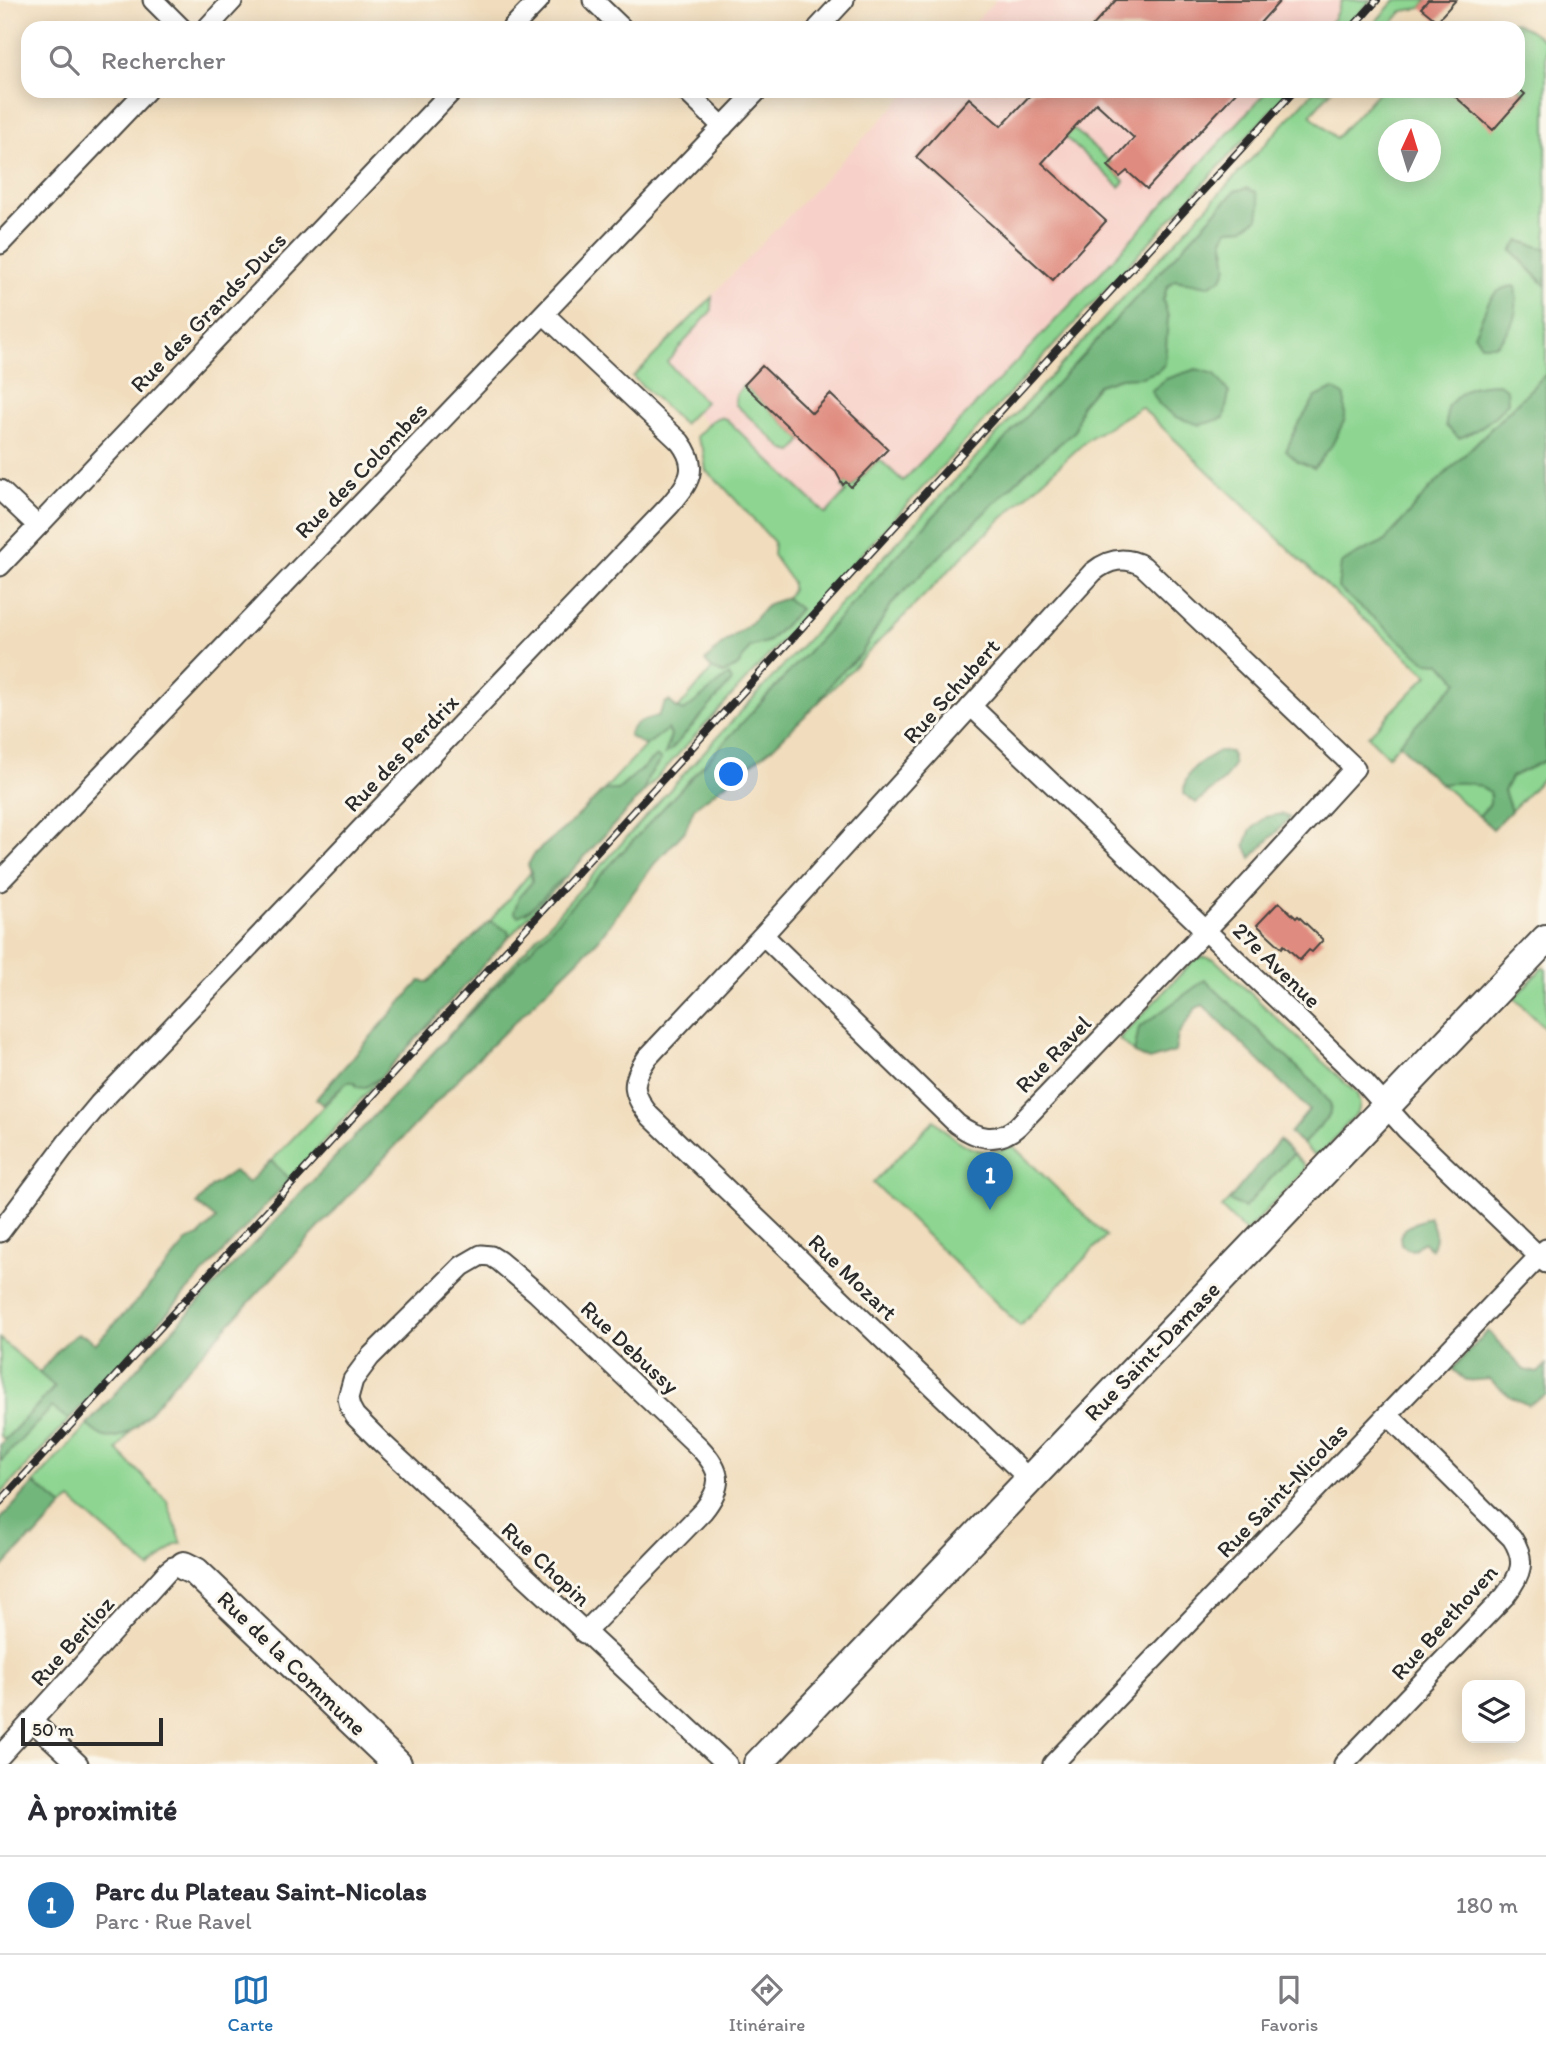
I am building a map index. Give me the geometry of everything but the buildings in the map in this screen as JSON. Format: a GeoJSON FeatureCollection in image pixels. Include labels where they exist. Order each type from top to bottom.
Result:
{"type":"FeatureCollection","features":[{"type":"Feature","properties":{"kind":"street"},"geometry":{"type":"LineString","coordinates":[[153,0],[174,21]]}},
{"type":"Feature","properties":{"kind":"street"},"geometry":{"type":"LineString","coordinates":[[213,21],[233,0]]}},
{"type":"Feature","properties":{"kind":"street"},"geometry":{"type":"LineString","coordinates":[[519,21],[539,0]]}},
{"type":"Feature","properties":{"kind":"street"},"geometry":{"type":"LineString","coordinates":[[593,0],[615,21]]}},
{"type":"Feature","properties":{"kind":"street"},"geometry":{"type":"LineString","coordinates":[[824,21],[844,0]]}},
{"type":"Feature","properties":{"kind":"street"},"geometry":{"type":"LineString","coordinates":[[0,244],[139,98]]}},
{"type":"Feature","properties":{"kind":"street","name":"Rue des Grands-Ducs"},"geometry":{"type":"LineString","coordinates":[[0,566],[445,98]]}},
{"type":"Feature","properties":{"kind":"street"},"geometry":{"type":"LineString","coordinates":[[693,98],[723,127]]}},
{"type":"Feature","properties":{"kind":"street","name":"Rue des Colombes"},"geometry":{"type":"LineString","coordinates":[[0,881],[750,98]]}},
{"type":"Feature","properties":{"kind":"street","name":"Rue des Perdrix"},"geometry":{"type":"LineString","coordinates":[[0,1232],[99,1104],[670,505],[686,485],[691,468],[686,450],[680,442],[544,314]]}},
{"type":"Feature","properties":{"kind":"street"},"geometry":{"type":"LineString","coordinates":[[0,490],[38,526]]}},
{"type":"Feature","properties":{"kind":"street","name":"Rue Schubert"},"geometry":{"type":"LineString","coordinates":[[643,1108],[635,1086],[638,1072],[647,1058],[763,935],[1093,572],[1112,561],[1128,560],[1143,566],[1355,768]]}},
{"type":"Feature","properties":{"kind":"street","name":"27e Avenue"},"geometry":{"type":"LineString","coordinates":[[971,706],[1364,1082],[1407,1130],[1544,1256]]}},
{"type":"Feature","properties":{"kind":"street","name":"Rue Ravel"},"geometry":{"type":"LineString","coordinates":[[763,935],[957,1124],[969,1133],[992,1138],[1011,1132],[1018,1126],[1355,768]]}},
{"type":"Feature","properties":{"kind":"street","name":"Rue Saint-Damase"},"geometry":{"type":"LineString","coordinates":[[758,1764],[1546,939]]}},
{"type":"Feature","properties":{"kind":"street","name":"Rue Mozart"},"geometry":{"type":"LineString","coordinates":[[643,1108],[1030,1480]]}},
{"type":"Feature","properties":{"kind":"street","name":"Rue Debussy"},"geometry":{"type":"LineString","coordinates":[[349,1389],[357,1372],[370,1357],[462,1266],[481,1255],[499,1261],[527,1284],[699,1447],[715,1468],[718,1483],[713,1498],[584,1633]]}},
{"type":"Feature","properties":{"kind":"street","name":"Rue Saint-Nicolas"},"geometry":{"type":"LineString","coordinates":[[1053,1764],[1544,1256]]}},
{"type":"Feature","properties":{"kind":"street","name":"Rue Chopin"},"geometry":{"type":"LineString","coordinates":[[349,1389],[350,1407],[364,1425],[726,1764]]}},
{"type":"Feature","properties":{"kind":"street","name":"Rue Beethoven"},"geometry":{"type":"LineString","coordinates":[[1344,1764],[1506,1595],[1518,1578],[1520,1570],[1519,1553],[1512,1538],[1388,1415]]}},
{"type":"Feature","properties":{"kind":"street","name":"Rue Berlioz"},"geometry":{"type":"LineString","coordinates":[[0,1756],[168,1571],[173,1567],[184,1566]]}},
{"type":"Feature","properties":{"kind":"street","name":"Rue de la Commune"},"geometry":{"type":"LineString","coordinates":[[184,1566],[196,1572],[397,1764]]}},
{"type":"Feature","properties":{"kind":"street"},"geometry":{"type":"LineString","coordinates":[[32,1721],[78,1764]]}},
{"type":"Feature","properties":{"kind":"shaded area"},"geometry":{"type":"Polygon","coordinates":[[[996,0],[1342,0],[1331,21],[976,21],[996,0]]]}},
{"type":"Feature","properties":{"kind":"shaded area"},"geometry":{"type":"Polygon","coordinates":[[[902,98],[1261,98],[1103,270],[837,550],[645,365],[902,98]]]}},
{"type":"Feature","properties":{"kind":"green space"},"geometry":{"type":"Polygon","coordinates":[[[1342,0],[1371,0],[1352,21],[1331,21],[1342,0]]]}},
{"type":"Feature","properties":{"kind":"green space"},"geometry":{"type":"Polygon","coordinates":[[[1395,0],[1428,0],[1421,8],[1403,11],[1394,21],[1376,21],[1395,0]]]}},
{"type":"Feature","properties":{"kind":"green space"},"geometry":{"type":"Polygon","coordinates":[[[1525,28],[1546,41],[1546,249],[1520,241],[1512,251],[1546,286],[1546,374],[1429,490],[1385,541],[1355,555],[1458,682],[1388,756],[1368,736],[1428,675],[1340,598],[1141,407],[1088,439],[981,538],[818,703],[835,678],[861,654],[893,602],[1028,470],[1075,431],[1081,405],[1098,385],[1158,371],[1168,317],[1163,301],[1167,287],[1175,280],[1192,284],[1226,252],[1223,239],[1228,229],[1244,228],[1235,191],[376,1116],[711,744],[1308,98],[1325,98],[1310,115],[1336,138],[1373,98],[1525,98],[1525,28]]]}},
{"type":"Feature","properties":{"kind":"green space"},"geometry":{"type":"Polygon","coordinates":[[[1261,98],[1283,98],[643,793],[648,777],[660,760],[631,778],[618,790],[604,790],[645,746],[668,728],[671,735],[667,745],[684,711],[678,709],[712,669],[723,674],[738,666],[750,647],[769,641],[800,609],[786,598],[792,590],[792,582],[773,555],[774,542],[706,471],[703,450],[696,437],[711,421],[719,417],[726,419],[826,514],[846,492],[842,487],[846,482],[852,487],[879,459],[903,481],[1103,270],[1261,98]]]}},
{"type":"Feature","properties":{"kind":"green space"},"geometry":{"type":"Polygon","coordinates":[[[1073,128],[1111,163],[1108,166],[1124,181],[1120,187],[1065,137],[1073,128]]]}},
{"type":"Feature","properties":{"kind":"green space"},"geometry":{"type":"Polygon","coordinates":[[[1246,188],[1256,192],[1260,205],[1258,218],[1244,228],[1228,229],[1223,239],[1227,267],[1222,278],[1208,286],[1175,280],[1167,287],[1163,300],[1168,317],[1165,364],[1158,371],[1142,377],[1120,378],[1098,385],[1081,405],[1075,431],[1028,470],[893,602],[861,654],[835,678],[818,703],[772,748],[694,808],[685,831],[655,863],[598,940],[470,1066],[172,1385],[143,1420],[134,1428],[115,1437],[103,1436],[87,1425],[148,1356],[642,831],[1235,191],[1246,188]]]}},
{"type":"Feature","properties":{"kind":"green space"},"geometry":{"type":"Polygon","coordinates":[[[1519,241],[1546,249],[1546,286],[1512,251],[1519,241]]]}},
{"type":"Feature","properties":{"kind":"green space"},"geometry":{"type":"Polygon","coordinates":[[[1515,286],[1516,311],[1508,332],[1496,345],[1481,345],[1474,334],[1488,303],[1498,292],[1515,286]]]}},
{"type":"Feature","properties":{"kind":"green space"},"geometry":{"type":"Polygon","coordinates":[[[712,297],[712,310],[667,362],[705,402],[683,424],[633,377],[712,297]]]}},
{"type":"Feature","properties":{"kind":"green space"},"geometry":{"type":"Polygon","coordinates":[[[1196,369],[1215,374],[1229,393],[1224,418],[1200,425],[1176,417],[1159,404],[1151,391],[1166,379],[1196,369]]]}},
{"type":"Feature","properties":{"kind":"green space"},"geometry":{"type":"Polygon","coordinates":[[[1546,374],[1546,760],[1511,777],[1504,791],[1511,811],[1493,829],[1479,816],[1490,804],[1490,792],[1467,783],[1441,784],[1399,743],[1458,681],[1441,663],[1426,662],[1338,588],[1341,564],[1385,541],[1429,490],[1546,374]]]}},
{"type":"Feature","properties":{"kind":"green space"},"geometry":{"type":"Polygon","coordinates":[[[1499,384],[1507,390],[1508,402],[1486,423],[1459,438],[1446,426],[1447,407],[1459,395],[1475,386],[1499,384]]]}},
{"type":"Feature","properties":{"kind":"green space"},"geometry":{"type":"Polygon","coordinates":[[[744,385],[802,440],[793,452],[785,450],[736,405],[738,392],[744,385]]]}},
{"type":"Feature","properties":{"kind":"green space"},"geometry":{"type":"Polygon","coordinates":[[[1333,389],[1345,396],[1345,419],[1332,445],[1314,468],[1297,461],[1286,451],[1297,426],[1316,397],[1333,389]]]}},
{"type":"Feature","properties":{"kind":"green space"},"geometry":{"type":"Polygon","coordinates":[[[786,598],[800,609],[769,641],[750,647],[738,666],[723,674],[712,669],[705,661],[751,623],[768,604],[786,598]]]}},
{"type":"Feature","properties":{"kind":"green space"},"geometry":{"type":"Polygon","coordinates":[[[729,675],[732,681],[665,754],[671,735],[668,729],[645,746],[629,736],[637,724],[658,716],[665,703],[669,701],[684,711],[729,675]]]}},
{"type":"Feature","properties":{"kind":"green space"},"geometry":{"type":"Polygon","coordinates":[[[1219,751],[1231,752],[1234,765],[1224,780],[1196,803],[1184,794],[1187,779],[1194,768],[1219,751]]]}},
{"type":"Feature","properties":{"kind":"green space"},"geometry":{"type":"Polygon","coordinates":[[[656,756],[661,760],[648,777],[643,793],[567,876],[532,908],[518,916],[514,912],[519,897],[532,882],[528,865],[534,854],[604,790],[618,790],[656,756]]]}},
{"type":"Feature","properties":{"kind":"green space"},"geometry":{"type":"Polygon","coordinates":[[[1546,760],[1546,775],[1511,811],[1504,791],[1511,777],[1546,760]]]}},
{"type":"Feature","properties":{"kind":"green space"},"geometry":{"type":"Polygon","coordinates":[[[1464,781],[1477,784],[1490,792],[1490,804],[1479,816],[1441,784],[1464,781]]]}},
{"type":"Feature","properties":{"kind":"green space"},"geometry":{"type":"Polygon","coordinates":[[[1282,814],[1290,818],[1251,858],[1245,845],[1250,831],[1265,817],[1282,814]]]}},
{"type":"Feature","properties":{"kind":"green space"},"geometry":{"type":"Polygon","coordinates":[[[531,872],[532,882],[519,897],[526,913],[567,876],[509,937],[508,931],[490,921],[531,872]]]}},
{"type":"Feature","properties":{"kind":"green space"},"geometry":{"type":"Polygon","coordinates":[[[490,921],[508,931],[509,937],[381,1077],[364,1088],[357,1087],[354,1082],[347,1082],[323,1105],[316,1099],[420,981],[428,982],[490,921]]]}},
{"type":"Feature","properties":{"kind":"green space"},"geometry":{"type":"Polygon","coordinates":[[[1195,959],[1214,959],[1357,1094],[1360,1105],[1358,1112],[1320,1155],[1312,1154],[1303,1144],[1329,1116],[1331,1105],[1318,1087],[1205,980],[1139,1028],[1134,1053],[1119,1039],[1195,959]]]}},
{"type":"Feature","properties":{"kind":"green space"},"geometry":{"type":"Polygon","coordinates":[[[1543,967],[1546,970],[1546,1029],[1514,998],[1543,967]]]}},
{"type":"Feature","properties":{"kind":"green space"},"geometry":{"type":"Polygon","coordinates":[[[1205,980],[1318,1087],[1331,1105],[1329,1116],[1303,1144],[1290,1133],[1309,1110],[1203,1005],[1196,1008],[1178,1035],[1175,1052],[1149,1060],[1134,1053],[1139,1028],[1205,980]]]}},
{"type":"Feature","properties":{"kind":"green space"},"geometry":{"type":"Polygon","coordinates":[[[381,1077],[290,1179],[271,1161],[347,1082],[354,1082],[364,1088],[381,1077]]]}},
{"type":"Feature","properties":{"kind":"green space"},"geometry":{"type":"Polygon","coordinates":[[[934,1120],[969,1147],[989,1151],[1013,1146],[1106,1236],[1020,1326],[873,1183],[934,1120]]]}},
{"type":"Feature","properties":{"kind":"green space"},"geometry":{"type":"Polygon","coordinates":[[[1279,1140],[1293,1154],[1244,1208],[1229,1200],[1279,1140]]]}},
{"type":"Feature","properties":{"kind":"green space"},"geometry":{"type":"Polygon","coordinates":[[[1293,1154],[1304,1165],[1305,1170],[1246,1232],[1221,1208],[1229,1200],[1244,1208],[1293,1154]]]}},
{"type":"Feature","properties":{"kind":"green space"},"geometry":{"type":"Polygon","coordinates":[[[271,1161],[290,1179],[69,1420],[52,1407],[0,1462],[0,1445],[55,1387],[39,1373],[57,1352],[78,1334],[88,1337],[95,1344],[138,1300],[188,1240],[199,1236],[216,1219],[197,1204],[211,1187],[234,1171],[248,1183],[271,1161]]]}},
{"type":"Feature","properties":{"kind":"green space"},"geometry":{"type":"Polygon","coordinates":[[[1429,1217],[1435,1233],[1431,1249],[1423,1242],[1413,1250],[1401,1244],[1400,1236],[1405,1229],[1429,1217]]]}},
{"type":"Feature","properties":{"kind":"green space"},"geometry":{"type":"Polygon","coordinates":[[[1488,1331],[1524,1370],[1538,1373],[1546,1365],[1546,1395],[1528,1405],[1511,1397],[1489,1379],[1466,1381],[1452,1369],[1488,1331]]]}},
{"type":"Feature","properties":{"kind":"green space"},"geometry":{"type":"Polygon","coordinates":[[[0,1339],[55,1386],[5,1440],[0,1435],[0,1339]]]}},
{"type":"Feature","properties":{"kind":"green space"},"geometry":{"type":"Polygon","coordinates":[[[52,1406],[69,1420],[0,1495],[0,1462],[52,1406]]]}},
{"type":"Feature","properties":{"kind":"green space"},"geometry":{"type":"Polygon","coordinates":[[[87,1425],[108,1437],[131,1431],[117,1450],[167,1501],[182,1544],[176,1544],[150,1569],[71,1500],[63,1506],[34,1483],[87,1425]]]}},
{"type":"Feature","properties":{"kind":"green space"},"geometry":{"type":"Polygon","coordinates":[[[34,1483],[63,1506],[0,1570],[0,1520],[34,1483]]]}},
{"type":"Feature","properties":{"kind":"railway"},"geometry":{"type":"LineString","coordinates":[[1358,21],[1377,0]]}},
{"type":"Feature","properties":{"kind":"railway"},"geometry":{"type":"LineString","coordinates":[[0,1502],[1288,98]]}},
{"type":"Feature","properties":{"kind":"place","name":"Parc du Plateau Saint-Nicolas"},"geometry":{"type":"Point","coordinates":[990,1210]}}]}
